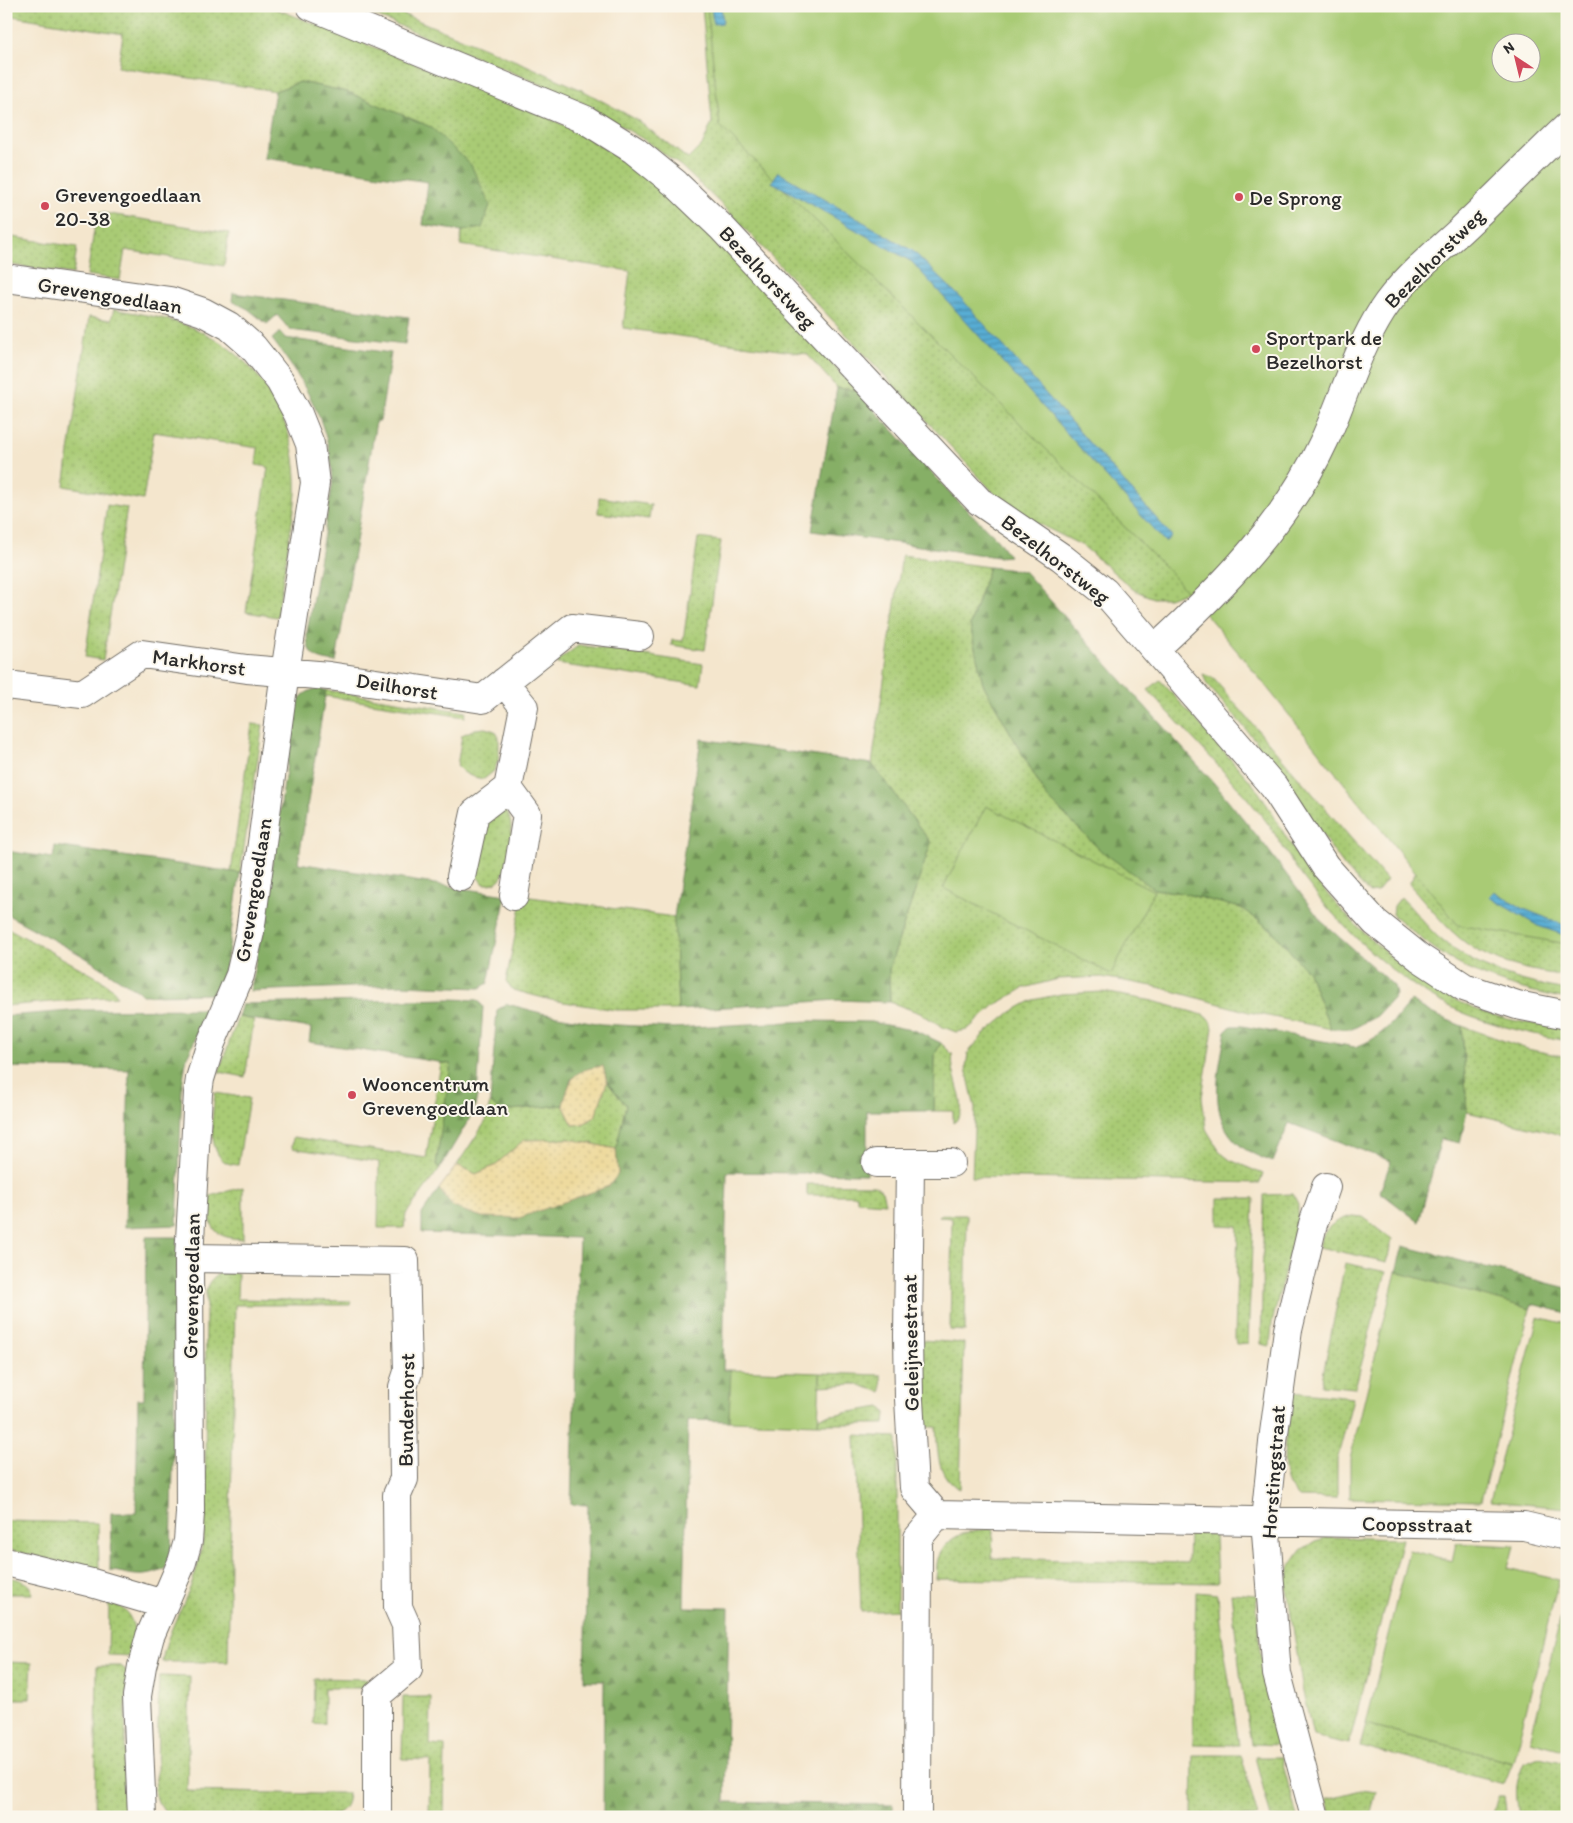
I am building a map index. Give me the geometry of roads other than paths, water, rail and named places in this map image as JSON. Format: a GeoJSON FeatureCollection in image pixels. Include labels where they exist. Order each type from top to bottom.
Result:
{"type":"FeatureCollection","features":[{"type":"Feature","properties":{"kind":"street","name":"Bezelhorstweg"},"geometry":{"type":"LineString","coordinates":[[311,6],[586,120],[634,150],[676,184],[722,228],[979,501],[1061,558],[1104,592],[1274,787],[1325,866],[1375,922],[1420,958],[1464,987],[1517,1005],[1567,1016]]}},
{"type":"Feature","properties":{"kind":"street","name":"Bezelhorstweg"},"geometry":{"type":"LineString","coordinates":[[1155,649],[1206,602],[1272,527],[1301,485],[1325,439],[1362,350],[1382,311],[1404,283],[1567,127]]}},
{"type":"Feature","properties":{"kind":"street","name":"Grevengoedlaan"},"geometry":{"type":"LineString","coordinates":[[6,278],[170,301],[204,312],[230,326],[253,347],[280,381],[298,414],[310,444],[315,483],[285,672],[250,932],[240,975],[211,1043],[198,1093],[189,1258],[190,1513],[188,1541],[182,1562],[163,1604],[146,1651],[137,1696],[142,1817]]}},
{"type":"Feature","properties":{"kind":"street","name":"Deilhorst"},"geometry":{"type":"LineString","coordinates":[[285,672],[329,676],[482,699],[572,628],[640,636]]}},
{"type":"Feature","properties":{"kind":"street","name":"Markhorst"},"geometry":{"type":"LineString","coordinates":[[6,684],[82,694],[142,654],[247,669],[285,672]]}},
{"type":"Feature","properties":{"kind":"street"},"geometry":{"type":"LineString","coordinates":[[461,877],[475,813],[508,788],[524,707],[504,682]]}},
{"type":"Feature","properties":{"kind":"street"},"geometry":{"type":"LineString","coordinates":[[508,788],[527,814],[514,896]]}},
{"type":"Feature","properties":{"kind":"street"},"geometry":{"type":"LineString","coordinates":[[876,1163],[951,1163]]}},
{"type":"Feature","properties":{"kind":"street","name":"Geleijnsestraat"},"geometry":{"type":"LineString","coordinates":[[910,1163],[908,1336],[914,1488],[937,1515]]}},
{"type":"Feature","properties":{"kind":"street","name":"Horstingstraat"},"geometry":{"type":"LineString","coordinates":[[1315,1817],[1277,1674],[1266,1520],[1274,1433],[1288,1330],[1313,1224],[1326,1187]]}},
{"type":"Feature","properties":{"kind":"street","name":"Bunderhorst"},"geometry":{"type":"LineString","coordinates":[[189,1258],[405,1261],[408,1372],[403,1386],[404,1479],[397,1495],[397,1504],[398,1606],[406,1625],[408,1669],[377,1696],[377,1817]]}},
{"type":"Feature","properties":{"kind":"street"},"geometry":{"type":"LineString","coordinates":[[917,1817],[918,1538],[937,1515],[1266,1520]]}},
{"type":"Feature","properties":{"kind":"street","name":"Coopsstraat"},"geometry":{"type":"LineString","coordinates":[[1266,1520],[1524,1526],[1567,1536]]}},
{"type":"Feature","properties":{"kind":"street"},"geometry":{"type":"LineString","coordinates":[[6,1562],[98,1584],[163,1604]]}},
{"type":"Feature","properties":{"kind":"water"},"geometry":{"type":"Polygon","coordinates":[[[711,6],[721,6],[723,23],[713,24],[711,6]]]}},
{"type":"Feature","properties":{"kind":"water"},"geometry":{"type":"Polygon","coordinates":[[[778,172],[913,251],[960,297],[1172,536],[1165,542],[912,262],[772,182],[778,172]]]}},
{"type":"Feature","properties":{"kind":"water"},"geometry":{"type":"Polygon","coordinates":[[[1494,891],[1524,909],[1567,926],[1567,936],[1538,926],[1489,897],[1494,891]]]}},
{"type":"Feature","properties":{"kind":"place","name":"De Sprong"},"geometry":{"type":"Point","coordinates":[1239,197]}},
{"type":"Feature","properties":{"kind":"place","name":"Grevengoedlaan 20-38"},"geometry":{"type":"Point","coordinates":[45,206]}},
{"type":"Feature","properties":{"kind":"place","name":"Sportpark de Bezelhorst"},"geometry":{"type":"Point","coordinates":[1256,349]}},
{"type":"Feature","properties":{"kind":"place","name":"Wooncentrum Grevengoedlaan"},"geometry":{"type":"Point","coordinates":[352,1095]}}]}
